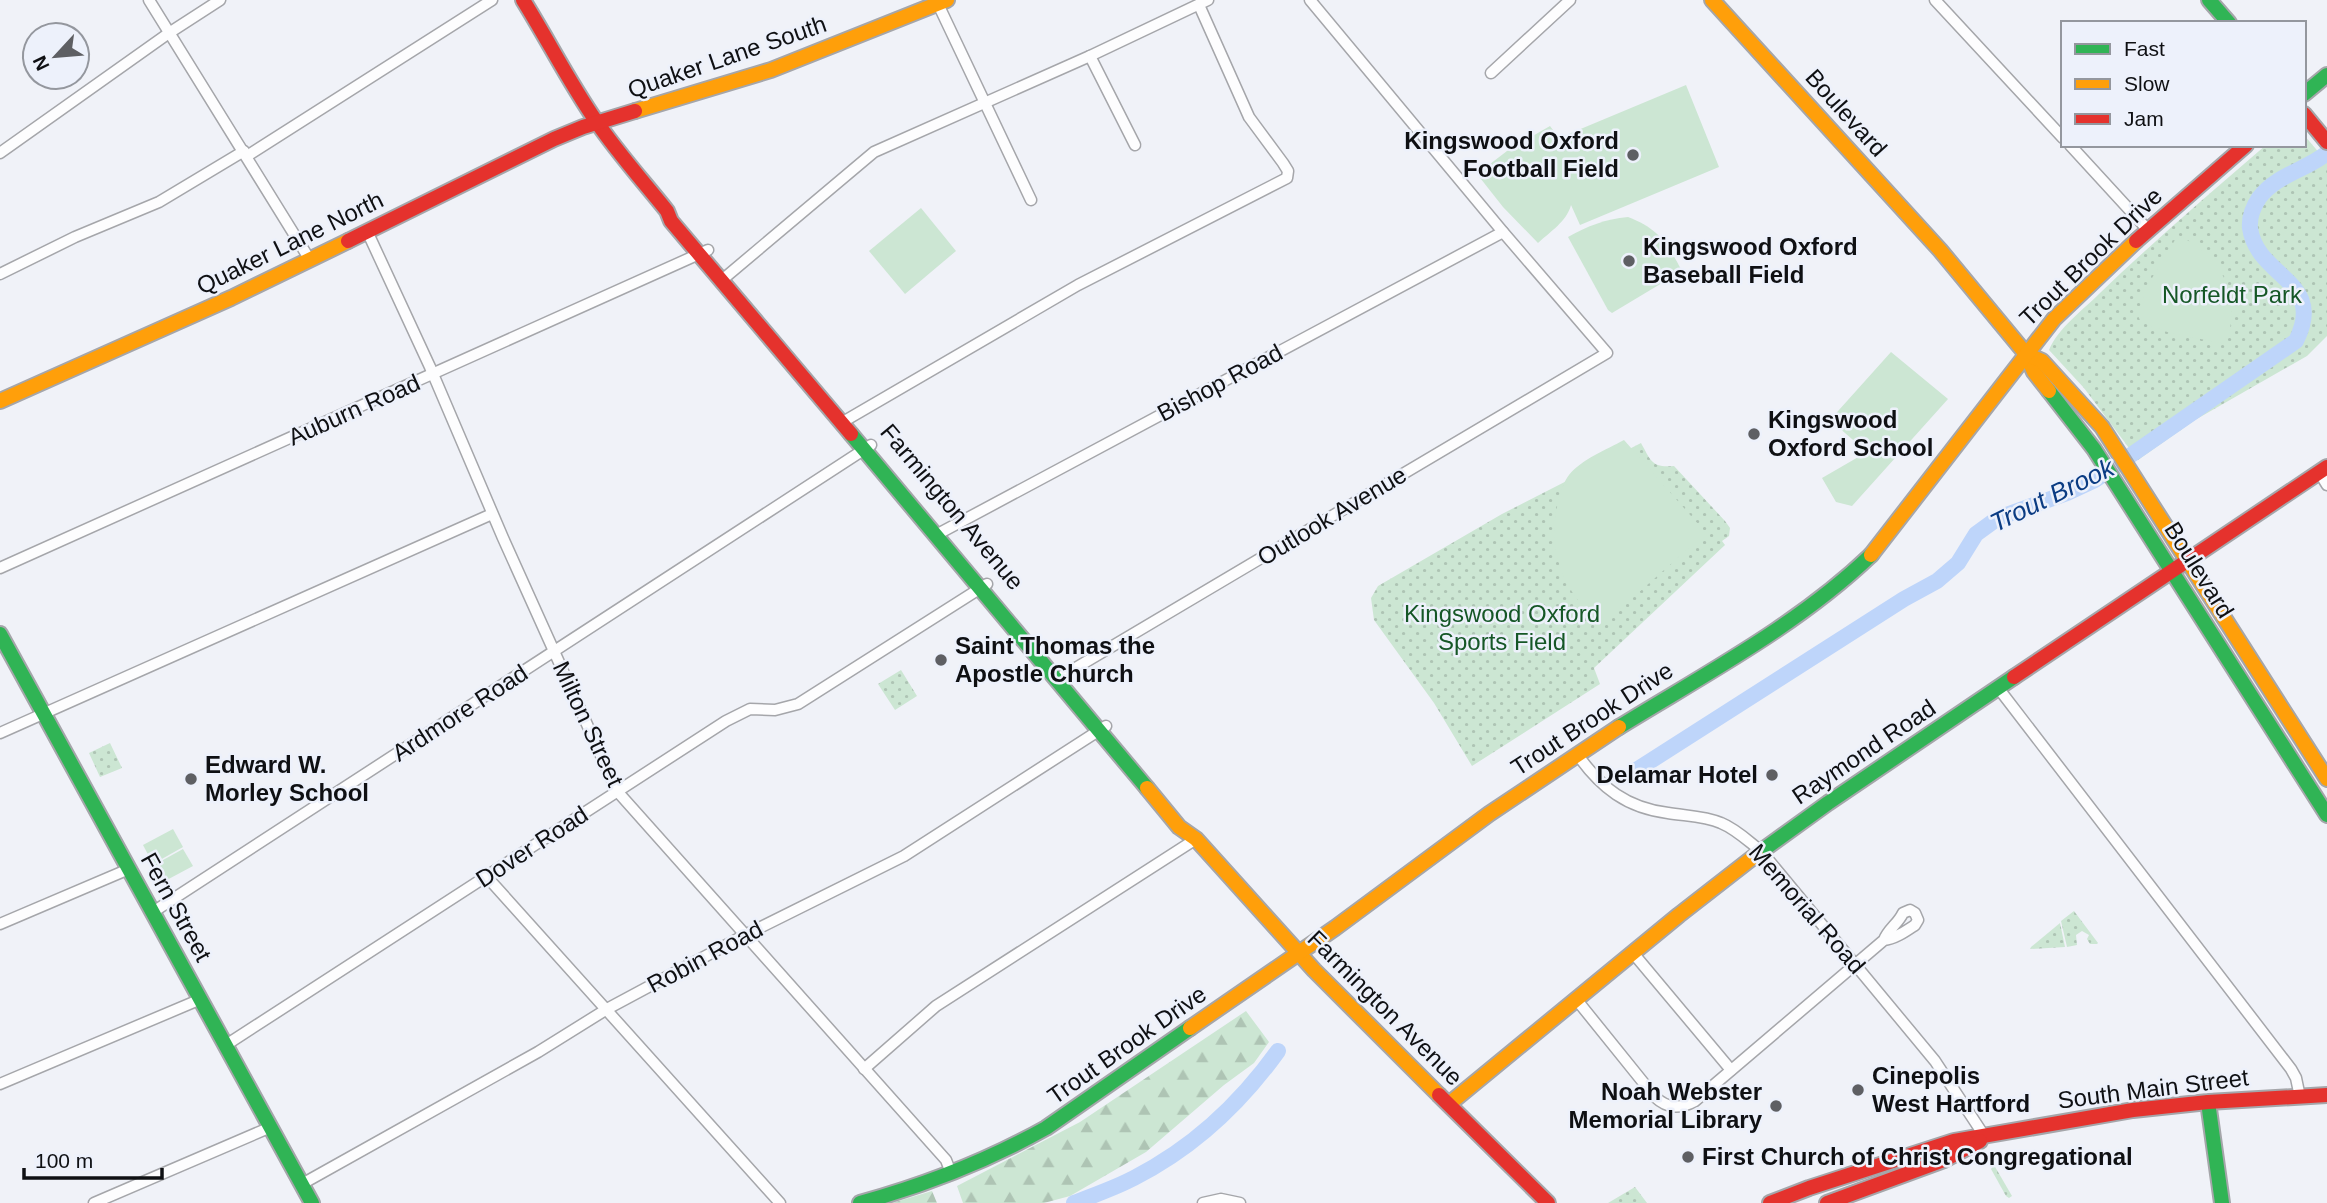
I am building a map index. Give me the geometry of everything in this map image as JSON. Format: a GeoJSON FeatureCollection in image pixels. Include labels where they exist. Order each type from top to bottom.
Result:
{"type":"FeatureCollection","features":[{"type":"Feature","properties":{"kind":"main road","name":"Farmington Avenue"},"geometry":{"type":"LineString","coordinates":[[512,0],[554,67],[567,77]]}},
{"type":"Feature","properties":{"kind":"main road","name":"Farmington Avenue"},"geometry":{"type":"LineString","coordinates":[[523,0],[561,61],[567,77],[598,124],[667,211],[671,221],[704,253],[940,533],[1123,752],[1179,827],[1196,839],[1298,953],[1548,1203]]}},
{"type":"Feature","properties":{"kind":"main road","name":"Boulevard"},"geometry":{"type":"LineString","coordinates":[[1712,0],[1940,250],[2025,354],[2034,372],[2090,443],[2120,488],[2327,815]]}},
{"type":"Feature","properties":{"kind":"main road"},"geometry":{"type":"LineString","coordinates":[[2210,0],[2227,21]]}},
{"type":"Feature","properties":{"kind":"main road","name":"Quaker Lane South"},"geometry":{"type":"LineString","coordinates":[[598,124],[771,70],[943,2]]}},
{"type":"Feature","properties":{"kind":"main road"},"geometry":{"type":"LineString","coordinates":[[2306,92],[2327,75]]}},
{"type":"Feature","properties":{"kind":"main road"},"geometry":{"type":"LineString","coordinates":[[2306,116],[2326,141]]}},
{"type":"Feature","properties":{"kind":"main road","name":"Quaker Lane North"},"geometry":{"type":"LineString","coordinates":[[0,401],[231,298],[554,139],[598,124]]}},
{"type":"Feature","properties":{"kind":"main road","name":"Trout Brook Drive"},"geometry":{"type":"LineString","coordinates":[[860,1203],[951,1173],[1012,1148],[1046,1128],[1404,879],[1489,814],[1577,754],[1815,605],[1875,552],[2025,354],[2082,290],[2244,147]]}},
{"type":"Feature","properties":{"kind":"main road","name":"Boulevard"},"geometry":{"type":"LineString","coordinates":[[2025,354],[2042,361],[2112,441],[2327,779]]}},
{"type":"Feature","properties":{"kind":"main road"},"geometry":{"type":"LineString","coordinates":[[2090,443],[2101,426]]}},
{"type":"Feature","properties":{"kind":"main road","name":"Raymond Road"},"geometry":{"type":"LineString","coordinates":[[1449,1104],[1761,851],[2188,561],[2324,475]]}},
{"type":"Feature","properties":{"kind":"main road","name":"Fern Street"},"geometry":{"type":"LineString","coordinates":[[0,634],[312,1203]]}},
{"type":"Feature","properties":{"kind":"main road"},"geometry":{"type":"LineString","coordinates":[[2255,701],[2271,691]]}},
{"type":"Feature","properties":{"kind":"main road","name":"South Main Street"},"geometry":{"type":"LineString","coordinates":[[1770,1203],[1954,1141],[1985,1138],[2112,1113],[2208,1102],[2327,1095]]}},
{"type":"Feature","properties":{"kind":"main road"},"geometry":{"type":"LineString","coordinates":[[2208,1102],[2222,1203]]}},
{"type":"Feature","properties":{"kind":"main road","name":"South Main Street"},"geometry":{"type":"LineString","coordinates":[[1827,1203],[1961,1153],[1985,1138]]}},
{"type":"Feature","properties":{"kind":"street"},"geometry":{"type":"LineString","coordinates":[[149,0],[310,260]]}},
{"type":"Feature","properties":{"kind":"street"},"geometry":{"type":"LineString","coordinates":[[0,153],[220,0]]}},
{"type":"Feature","properties":{"kind":"street"},"geometry":{"type":"LineString","coordinates":[[0,274],[75,237],[159,202],[246,154],[492,0]]}},
{"type":"Feature","properties":{"kind":"street"},"geometry":{"type":"LineString","coordinates":[[1310,0],[1503,232]]}},
{"type":"Feature","properties":{"kind":"street"},"geometry":{"type":"LineString","coordinates":[[1491,73],[1570,0]]}},
{"type":"Feature","properties":{"kind":"street"},"geometry":{"type":"LineString","coordinates":[[1935,0],[2061,136]]}},
{"type":"Feature","properties":{"kind":"street"},"geometry":{"type":"LineString","coordinates":[[943,2],[1031,200]]}},
{"type":"Feature","properties":{"kind":"street"},"geometry":{"type":"LineString","coordinates":[[725,278],[874,152],[1204,2],[1249,117],[1288,171],[1287,178],[1077,285],[845,421]]}},
{"type":"Feature","properties":{"kind":"street"},"geometry":{"type":"LineString","coordinates":[[1090,56],[1135,145]]}},
{"type":"Feature","properties":{"kind":"street"},"geometry":{"type":"LineString","coordinates":[[2072,147],[2148,230]]}},
{"type":"Feature","properties":{"kind":"street","name":"Milton Street"},"geometry":{"type":"LineString","coordinates":[[367,232],[617,791],[946,1160],[951,1173]]}},
{"type":"Feature","properties":{"kind":"street","name":"Outlook Avenue"},"geometry":{"type":"LineString","coordinates":[[1060,677],[1607,353],[1503,232]]}},
{"type":"Feature","properties":{"kind":"street","name":"Bishop Road"},"geometry":{"type":"LineString","coordinates":[[940,533],[1503,232]]}},
{"type":"Feature","properties":{"kind":"street","name":"Auburn Road"},"geometry":{"type":"LineString","coordinates":[[0,568],[704,253]]}},
{"type":"Feature","properties":{"kind":"street","name":"Ardmore Road"},"geometry":{"type":"LineString","coordinates":[[153,912],[867,448]]}},
{"type":"Feature","properties":{"kind":"street"},"geometry":{"type":"LineString","coordinates":[[0,733],[492,514]]}},
{"type":"Feature","properties":{"kind":"street","name":"Dover Road"},"geometry":{"type":"LineString","coordinates":[[226,1045],[742,711],[782,710],[798,704],[984,586]]}},
{"type":"Feature","properties":{"kind":"street"},"geometry":{"type":"LineString","coordinates":[[1998,689],[2291,1069],[2296,1077],[2300,1097]]}},
{"type":"Feature","properties":{"kind":"street","name":"Robin Road"},"geometry":{"type":"LineString","coordinates":[[302,1184],[538,1052],[607,1009],[745,935],[904,856],[1103,728]]}},
{"type":"Feature","properties":{"kind":"street","name":"Memorial Road"},"geometry":{"type":"LineString","coordinates":[[1577,754],[1600,783],[1622,799],[1657,812],[1720,822],[1761,851],[1934,1061],[1985,1138]]}},
{"type":"Feature","properties":{"kind":"street"},"geometry":{"type":"LineString","coordinates":[[864,1069],[936,1006],[1196,839]]}},
{"type":"Feature","properties":{"kind":"street"},"geometry":{"type":"LineString","coordinates":[[0,924],[129,869]]}},
{"type":"Feature","properties":{"kind":"street"},"geometry":{"type":"LineString","coordinates":[[487,877],[780,1203]]}},
{"type":"Feature","properties":{"kind":"street"},"geometry":{"type":"LineString","coordinates":[[1576,999],[1655,1097],[1667,1106],[1677,1107],[1689,1104],[1884,940]]}},
{"type":"Feature","properties":{"kind":"street"},"geometry":{"type":"LineString","coordinates":[[1633,953],[1731,1070]]}},
{"type":"Feature","properties":{"kind":"street"},"geometry":{"type":"LineString","coordinates":[[0,1084],[201,999]]}},
{"type":"Feature","properties":{"kind":"street"},"geometry":{"type":"LineString","coordinates":[[94,1203],[271,1127]]}},
{"type":"Feature","properties":{"kind":"street"},"geometry":{"type":"LineString","coordinates":[[1203,1203],[1221,1199],[1240,1203]]}},
{"type":"Feature","properties":{"kind":"green space","name":"Kingswood Oxford Football Field"},"geometry":{"type":"Polygon","coordinates":[[[1686,85],[1719,167],[1580,225],[1571,205],[1562,221],[1538,243],[1503,207],[1477,174],[1507,151],[1550,126],[1559,138],[1686,85]]]}},
{"type":"Feature","properties":{"kind":"green space","name":"Norfeldt Park"},"geometry":{"type":"Polygon","coordinates":[[[2306,137],[2327,162],[2327,336],[2307,356],[2195,420],[2138,460],[2084,388],[2049,350],[2058,334],[2072,320],[2264,147],[2306,147],[2306,137]]]}},
{"type":"Feature","properties":{"kind":"green space"},"geometry":{"type":"Polygon","coordinates":[[[921,208],[956,251],[905,294],[869,251],[921,208]]]}},
{"type":"Feature","properties":{"kind":"green space","name":"Kingswood Oxford Baseball Field"},"geometry":{"type":"Polygon","coordinates":[[[1628,217],[1661,238],[1682,271],[1612,313],[1568,237],[1612,219],[1628,217]]]}},
{"type":"Feature","properties":{"kind":"green space"},"geometry":{"type":"Polygon","coordinates":[[[2178,235],[2207,254],[2225,279],[2232,309],[2226,344],[2170,333],[2141,322],[2137,314],[2149,283],[2178,235]]]}},
{"type":"Feature","properties":{"kind":"green space"},"geometry":{"type":"Polygon","coordinates":[[[1891,352],[1948,399],[1852,506],[1836,502],[1822,478],[1867,452],[1830,420],[1891,352]]]}},
{"type":"Feature","properties":{"kind":"green space"},"geometry":{"type":"Polygon","coordinates":[[[1624,440],[1706,533],[1603,624],[1589,613],[1568,585],[1556,552],[1555,517],[1562,489],[1574,469],[1624,440]]]}},
{"type":"Feature","properties":{"kind":"green space","name":"Kingswood Oxford Sports Field"},"geometry":{"type":"Polygon","coordinates":[[[1641,443],[1653,462],[1661,466],[1674,466],[1725,521],[1730,528],[1729,536],[1722,541],[1725,545],[1594,668],[1600,684],[1472,766],[1434,703],[1374,620],[1371,598],[1378,586],[1502,514],[1641,443]]]}},
{"type":"Feature","properties":{"kind":"green space"},"geometry":{"type":"Polygon","coordinates":[[[901,670],[917,696],[895,710],[878,684],[901,670]]]}},
{"type":"Feature","properties":{"kind":"green space"},"geometry":{"type":"Polygon","coordinates":[[[110,743],[122,768],[100,777],[89,753],[110,743]]]}},
{"type":"Feature","properties":{"kind":"green space"},"geometry":{"type":"Polygon","coordinates":[[[173,829],[183,847],[153,864],[143,845],[173,829]]]}},
{"type":"Feature","properties":{"kind":"green space"},"geometry":{"type":"Polygon","coordinates":[[[183,849],[193,866],[163,882],[154,865],[183,849]]]}},
{"type":"Feature","properties":{"kind":"green space"},"geometry":{"type":"Polygon","coordinates":[[[2074,911],[2097,944],[2090,944],[2087,939],[2089,935],[2082,931],[2076,935],[2077,945],[2067,947],[2061,921],[2074,911]]]}},
{"type":"Feature","properties":{"kind":"green space"},"geometry":{"type":"Polygon","coordinates":[[[2060,923],[2065,947],[2030,949],[2031,947],[2060,923]]]}},
{"type":"Feature","properties":{"kind":"green space"},"geometry":{"type":"Polygon","coordinates":[[[1246,1011],[1269,1042],[1254,1063],[1224,1085],[1146,1152],[1070,1196],[1044,1203],[963,1203],[957,1186],[1080,1122],[1246,1011]]]}},
{"type":"Feature","properties":{"kind":"green space"},"geometry":{"type":"Polygon","coordinates":[[[1994,1165],[2012,1196],[2009,1198],[1991,1169],[1994,1165]]]}},
{"type":"Feature","properties":{"kind":"green space"},"geometry":{"type":"Polygon","coordinates":[[[1635,1187],[1647,1203],[1608,1203],[1635,1187]]]}},
{"type":"Feature","properties":{"kind":"green space"},"geometry":{"type":"Polygon","coordinates":[[[932,1191],[937,1203],[892,1203],[932,1191]]]}},
{"type":"Feature","properties":{"kind":"waterway","name":"Trout Brook"},"geometry":{"type":"LineString","coordinates":[[1638,769],[1904,599],[1937,581],[1958,563],[1976,534],[1998,518],[2095,480],[2296,341],[2303,321],[2303,305],[2297,292],[2255,245],[2250,220],[2255,205],[2266,190],[2327,153]]}},
{"type":"Feature","properties":{"kind":"waterway","name":"Trout Brook"},"geometry":{"type":"LineString","coordinates":[[1074,1203],[1134,1178],[1195,1139],[1248,1089],[1278,1051]]}},
{"type":"Feature","properties":{"kind":"traffic: fast"},"geometry":{"type":"LineString","coordinates":[[2209,0],[2227,21]]}},
{"type":"Feature","properties":{"kind":"traffic: fast"},"geometry":{"type":"LineString","coordinates":[[2306,92],[2327,75]]}},
{"type":"Feature","properties":{"kind":"traffic: fast"},"geometry":{"type":"LineString","coordinates":[[2049,391],[2094,449],[2327,815]]}},
{"type":"Feature","properties":{"kind":"traffic: fast"},"geometry":{"type":"LineString","coordinates":[[851,434],[1147,788]]}},
{"type":"Feature","properties":{"kind":"traffic: fast"},"geometry":{"type":"LineString","coordinates":[[1619,727],[1782,626],[1813,604],[1871,555]]}},
{"type":"Feature","properties":{"kind":"traffic: fast"},"geometry":{"type":"LineString","coordinates":[[0,634],[312,1203]]}},
{"type":"Feature","properties":{"kind":"traffic: fast"},"geometry":{"type":"LineString","coordinates":[[1756,855],[2014,677]]}},
{"type":"Feature","properties":{"kind":"traffic: fast"},"geometry":{"type":"LineString","coordinates":[[860,1203],[955,1171],[1024,1140],[1046,1128],[1190,1028]]}},
{"type":"Feature","properties":{"kind":"traffic: fast"},"geometry":{"type":"LineString","coordinates":[[2208,1102],[2222,1203]]}},
{"type":"Feature","properties":{"kind":"traffic: slow"},"geometry":{"type":"LineString","coordinates":[[635,111],[771,70],[947,0]]}},
{"type":"Feature","properties":{"kind":"traffic: slow"},"geometry":{"type":"LineString","coordinates":[[1712,0],[1940,250],[2026,354],[2034,372],[2049,391]]}},
{"type":"Feature","properties":{"kind":"traffic: slow"},"geometry":{"type":"LineString","coordinates":[[0,401],[231,298],[348,241]]}},
{"type":"Feature","properties":{"kind":"traffic: slow"},"geometry":{"type":"LineString","coordinates":[[1871,555],[2054,319],[2136,241]]}},
{"type":"Feature","properties":{"kind":"traffic: slow"},"geometry":{"type":"LineString","coordinates":[[2026,354],[2042,361],[2102,427],[2327,779]]}},
{"type":"Feature","properties":{"kind":"traffic: slow"},"geometry":{"type":"LineString","coordinates":[[1190,1028],[1335,928],[1489,814],[1619,727]]}},
{"type":"Feature","properties":{"kind":"traffic: slow"},"geometry":{"type":"LineString","coordinates":[[1147,788],[1179,827],[1196,839],[1314,970],[1439,1095]]}},
{"type":"Feature","properties":{"kind":"traffic: slow"},"geometry":{"type":"LineString","coordinates":[[1449,1104],[1756,855]]}},
{"type":"Feature","properties":{"kind":"traffic: jam"},"geometry":{"type":"LineString","coordinates":[[523,0],[596,121],[667,211],[671,221],[851,434]]}},
{"type":"Feature","properties":{"kind":"traffic: jam"},"geometry":{"type":"LineString","coordinates":[[348,241],[554,139],[635,111]]}},
{"type":"Feature","properties":{"kind":"traffic: jam"},"geometry":{"type":"LineString","coordinates":[[2306,116],[2327,142]]}},
{"type":"Feature","properties":{"kind":"traffic: jam"},"geometry":{"type":"LineString","coordinates":[[2136,241],[2244,147]]}},
{"type":"Feature","properties":{"kind":"traffic: jam"},"geometry":{"type":"LineString","coordinates":[[2014,677],[2327,467]]}},
{"type":"Feature","properties":{"kind":"traffic: jam"},"geometry":{"type":"LineString","coordinates":[[1439,1095],[1548,1203]]}},
{"type":"Feature","properties":{"kind":"traffic: jam"},"geometry":{"type":"LineString","coordinates":[[1770,1203],[1954,1141],[2133,1110],[2208,1102],[2327,1095]]}},
{"type":"Feature","properties":{"kind":"traffic: jam"},"geometry":{"type":"LineString","coordinates":[[1827,1203],[1944,1160],[1980,1141]]}},
{"type":"Feature","properties":{"kind":"place","name":"Kingswood Oxford Football Field"},"geometry":{"type":"Point","coordinates":[1633,155]}},
{"type":"Feature","properties":{"kind":"place","name":"Kingswood Oxford Baseball Field"},"geometry":{"type":"Point","coordinates":[1629,261]}},
{"type":"Feature","properties":{"kind":"place","name":"Kingswood Oxford School"},"geometry":{"type":"Point","coordinates":[1754,434]}},
{"type":"Feature","properties":{"kind":"place","name":"Saint Thomas the Apostle Church"},"geometry":{"type":"Point","coordinates":[941,660]}},
{"type":"Feature","properties":{"kind":"place","name":"Delamar Hotel"},"geometry":{"type":"Point","coordinates":[1772,775]}},
{"type":"Feature","properties":{"kind":"place","name":"Edward W. Morley School"},"geometry":{"type":"Point","coordinates":[191,779]}},
{"type":"Feature","properties":{"kind":"place","name":"Cinepolis West Hartford"},"geometry":{"type":"Point","coordinates":[1858,1090]}},
{"type":"Feature","properties":{"kind":"place","name":"Noah Webster Memorial Library"},"geometry":{"type":"Point","coordinates":[1776,1106]}},
{"type":"Feature","properties":{"kind":"place","name":"First Church of Christ Congregational"},"geometry":{"type":"Point","coordinates":[1688,1157]}}]}
